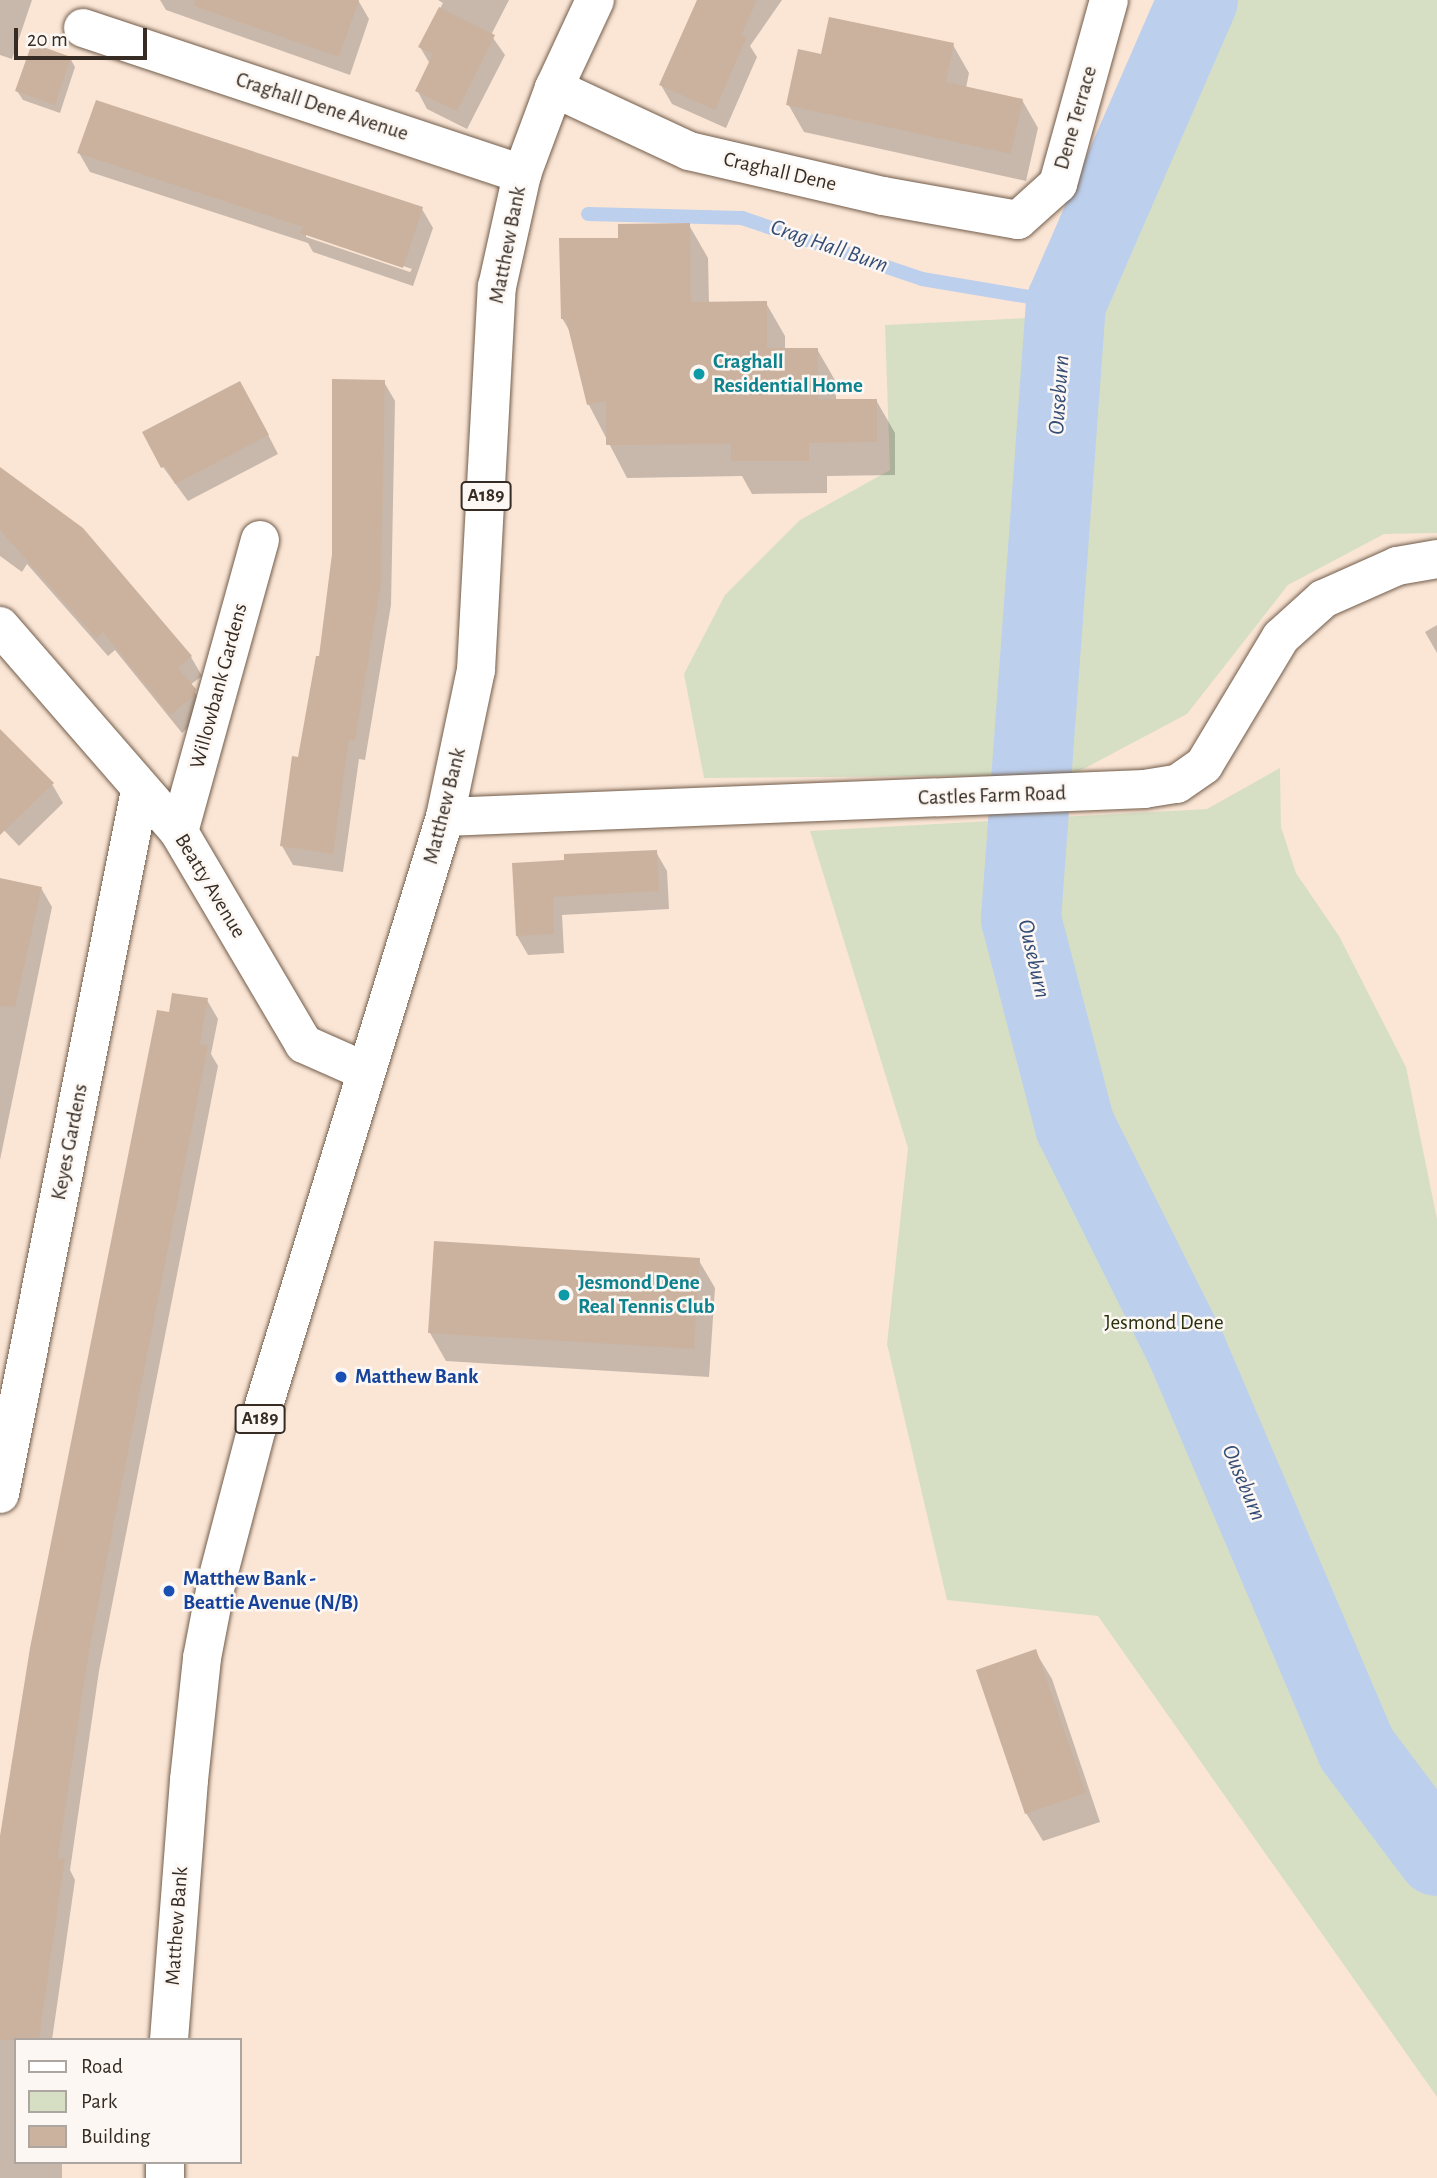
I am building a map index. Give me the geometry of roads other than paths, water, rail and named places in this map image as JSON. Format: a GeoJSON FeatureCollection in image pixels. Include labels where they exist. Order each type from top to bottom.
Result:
{"type":"FeatureCollection","features":[{"type":"Feature","properties":{"kind":"street","name":"A189"},"geometry":{"type":"LineString","coordinates":[[522,174],[554,88],[595,0]]}},
{"type":"Feature","properties":{"kind":"street","name":"Dene Terrace"},"geometry":{"type":"LineString","coordinates":[[1018,220],[1058,184],[1109,0]]}},
{"type":"Feature","properties":{"kind":"street","name":"Craghall Dene Avenue"},"geometry":{"type":"LineString","coordinates":[[83,28],[522,174]]}},
{"type":"Feature","properties":{"kind":"street","name":"Craghall Dene"},"geometry":{"type":"LineString","coordinates":[[554,88],[689,151],[883,196],[1018,220]]}},
{"type":"Feature","properties":{"kind":"street","name":"Matthew Bank"},"geometry":{"type":"LineString","coordinates":[[169,2038],[189,1780],[202,1658],[217,1580],[257,1429],[445,817],[476,670],[496,287],[522,174]]}},
{"type":"Feature","properties":{"kind":"street","name":"Willowbank Gardens"},"geometry":{"type":"LineString","coordinates":[[179,832],[260,540]]}},
{"type":"Feature","properties":{"kind":"street","name":"Castles Farm Road"},"geometry":{"type":"LineString","coordinates":[[445,817],[1144,789],[1177,784],[1204,765],[1281,637],[1323,599],[1397,566],[1437,559]]}},
{"type":"Feature","properties":{"kind":"street","name":"Beatty Avenue"},"geometry":{"type":"LineString","coordinates":[[0,626],[179,832],[304,1044],[365,1071]]}},
{"type":"Feature","properties":{"kind":"street","name":"Keyes Gardens"},"geometry":{"type":"LineString","coordinates":[[0,1494],[140,790]]}},
{"type":"Feature","properties":{"kind":"waterway","name":"Ouseburn"},"geometry":{"type":"LineString","coordinates":[[1198,0],[1066,303],[1021,919],[1075,1126],[1187,1351],[1356,1748],[1437,1856]]}},
{"type":"Feature","properties":{"kind":"waterway","name":"Crag Hall Burn"},"geometry":{"type":"LineString","coordinates":[[588,214],[742,218],[922,279],[1066,303]]}},
{"type":"Feature","properties":{"kind":"place","name":"Craghall Residential Home"},"geometry":{"type":"Point","coordinates":[699,374]}},
{"type":"Feature","properties":{"kind":"place","name":"Jesmond Dene Real Tennis Club"},"geometry":{"type":"Point","coordinates":[564,1295]}},
{"type":"Feature","properties":{"kind":"place","name":"Matthew Bank"},"geometry":{"type":"Point","coordinates":[341,1377]}},
{"type":"Feature","properties":{"kind":"place","name":"Matthew Bank - Beattie Avenue (N/B)"},"geometry":{"type":"Point","coordinates":[169,1591]}},
{"type":"Feature","properties":{"kind":"park label","name":"Jesmond Dene"},"geometry":{"type":"Point","coordinates":[1164,1323]}}]}
